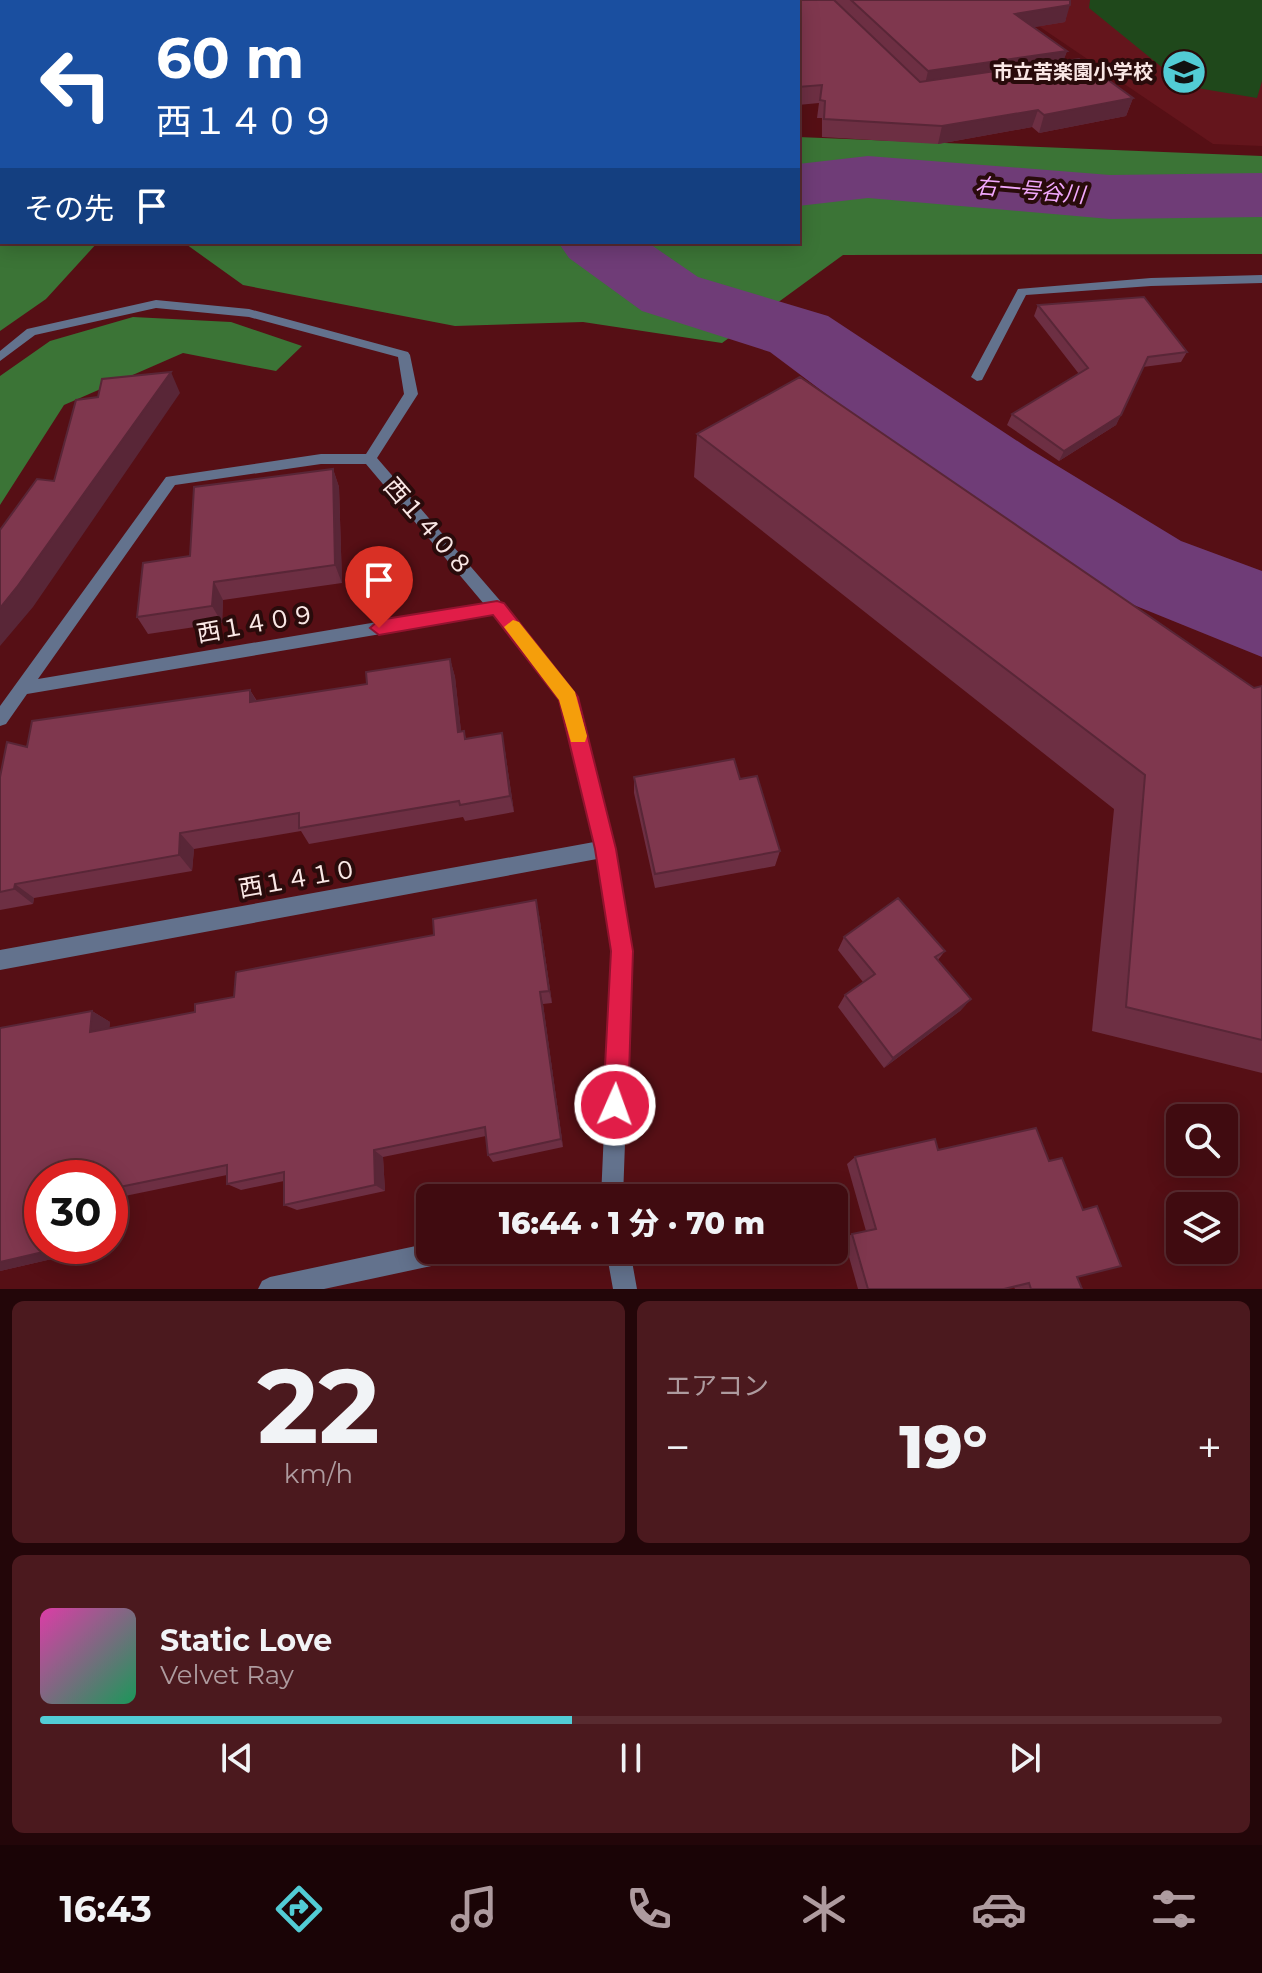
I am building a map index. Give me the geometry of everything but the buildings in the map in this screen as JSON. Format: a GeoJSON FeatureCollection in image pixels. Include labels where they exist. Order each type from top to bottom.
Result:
{"type":"FeatureCollection","features":[{"type":"Feature","properties":{"kind":"street"},"geometry":{"type":"LineString","coordinates":[[977,377],[1022,292],[1151,282],[1262,279]]}},
{"type":"Feature","properties":{"kind":"street"},"geometry":{"type":"LineString","coordinates":[[0,357],[31,332],[156,304],[249,313],[404,355],[411,394],[370,459]]}},
{"type":"Feature","properties":{"kind":"street","name":"西１４０８"},"geometry":{"type":"LineString","coordinates":[[0,719],[171,481],[321,459],[370,459],[568,697],[605,849],[622,951],[613,1184]]}},
{"type":"Feature","properties":{"kind":"street","name":"西１４０９"},"geometry":{"type":"LineString","coordinates":[[24,688],[497,608]]}},
{"type":"Feature","properties":{"kind":"street","name":"西１４１０"},"geometry":{"type":"LineString","coordinates":[[0,960],[605,849]]}},
{"type":"Feature","properties":{"kind":"street"},"geometry":{"type":"LineString","coordinates":[[270,1289],[416,1257]]}},
{"type":"Feature","properties":{"kind":"street"},"geometry":{"type":"LineString","coordinates":[[621,1264],[625,1289]]}},
{"type":"Feature","properties":{"kind":"shaded area","name":"市立苦楽園小学校"},"geometry":{"type":"Polygon","coordinates":[[[1000,0],[1262,0],[1262,146],[1213,144],[1000,0]]]}},
{"type":"Feature","properties":{"kind":"green space"},"geometry":{"type":"Polygon","coordinates":[[[1090,0],[1262,0],[1262,81],[1257,98],[1185,86],[1089,8],[1090,0]]]}},
{"type":"Feature","properties":{"kind":"green space"},"geometry":{"type":"Polygon","coordinates":[[[800,137],[1262,156],[1262,254],[843,255],[722,343],[583,322],[455,326],[243,285],[186,244],[800,244],[800,137]]]}},
{"type":"Feature","properties":{"kind":"green space"},"geometry":{"type":"Polygon","coordinates":[[[0,244],[96,244],[46,299],[0,331],[0,244]]]}},
{"type":"Feature","properties":{"kind":"green space"},"geometry":{"type":"Polygon","coordinates":[[[133,317],[231,322],[302,346],[276,371],[183,353],[64,405],[0,505],[0,376],[50,341],[133,317]]]}},
{"type":"Feature","properties":{"kind":"waterway","name":"右一号谷川"},"geometry":{"type":"LineString","coordinates":[[800,185],[868,177],[1110,197],[1262,195]]}},
{"type":"Feature","properties":{"kind":"waterway"},"geometry":{"type":"LineString","coordinates":[[599,244],[670,294],[799,334],[995,472],[1145,568],[1262,615]]}},
{"type":"Feature","properties":{"kind":"slow traffic"},"geometry":{"type":"LineString","coordinates":[[513,627],[568,697],[578,736]]}},
{"type":"Feature","properties":{"kind":"place","name":"市立苦楽園小学校"},"geometry":{"type":"Point","coordinates":[1184,72]}},
{"type":"Feature","properties":{"kind":"route"},"geometry":{"type":"LineString","coordinates":[[379,628],[497,608],[568,697],[605,849],[622,951],[615,1105]]}}]}
